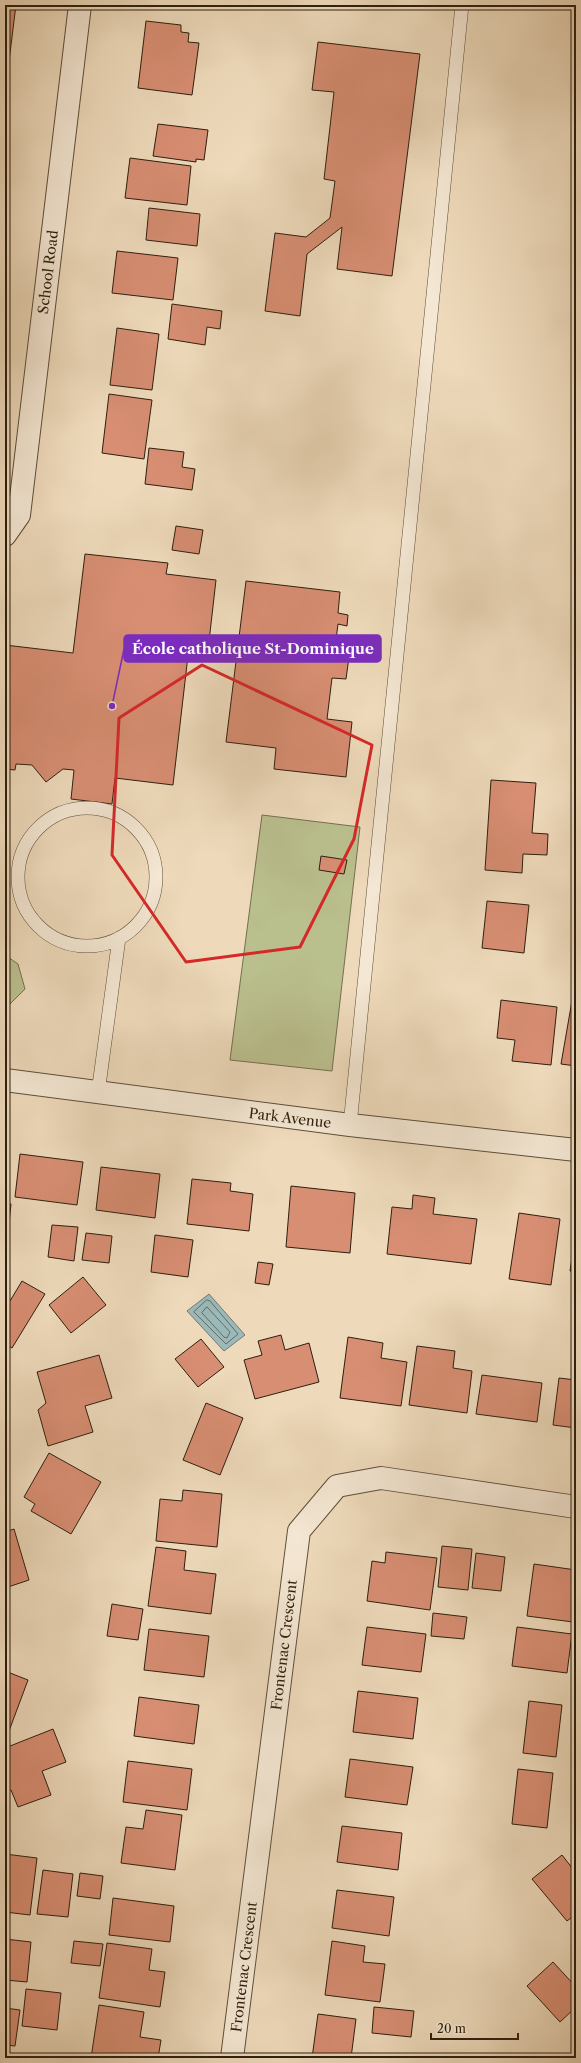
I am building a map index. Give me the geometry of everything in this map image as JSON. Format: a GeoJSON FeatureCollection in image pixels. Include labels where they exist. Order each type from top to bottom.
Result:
{"type":"FeatureCollection","features":[{"type":"Feature","properties":{"kind":"street","name":"School Road"},"geometry":{"type":"LineString","coordinates":[[5,535],[19,515],[80,5]]}},
{"type":"Feature","properties":{"kind":"street","name":"Park Avenue"},"geometry":{"type":"LineString","coordinates":[[5,1080],[350,1125],[576,1150]]}},
{"type":"Feature","properties":{"kind":"street","name":"Frontenac Crescent"},"geometry":{"type":"LineString","coordinates":[[232,2058],[299,1531],[337,1486],[381,1478],[576,1507]]}},
{"type":"Feature","properties":{"kind":"lane"},"geometry":{"type":"LineString","coordinates":[[350,1125],[462,5]]}},
{"type":"Feature","properties":{"kind":"lane"},"geometry":{"type":"LineString","coordinates":[[98,1093],[119,938],[137,925],[150,906],[157,883],[155,859],[145,838],[128,821],[108,810],[84,808],[61,812],[42,824],[28,841],[19,862],[18,884],[24,906],[36,924],[54,938],[75,945],[98,945],[119,938]]}},
{"type":"Feature","properties":{"kind":"highlighted area"},"geometry":{"type":"Polygon","coordinates":[[[202,665],[372,745],[354,839],[300,947],[186,962],[112,855],[119,718],[202,665]]]}},
{"type":"Feature","properties":{"kind":"green space"},"geometry":{"type":"Polygon","coordinates":[[[262,815],[360,827],[332,1071],[230,1060],[262,815]]]}},
{"type":"Feature","properties":{"kind":"green space"},"geometry":{"type":"Polygon","coordinates":[[[5,955],[18,964],[25,989],[5,1009],[5,955]]]}},
{"type":"Feature","properties":{"kind":"water"},"geometry":{"type":"Polygon","coordinates":[[[209,1294],[245,1335],[224,1351],[187,1311],[209,1294]]]}},
{"type":"Feature","properties":{"kind":"building"},"geometry":{"type":"Polygon","coordinates":[[[5,5],[16,5],[5,93],[5,5]]]}},
{"type":"Feature","properties":{"kind":"building"},"geometry":{"type":"Polygon","coordinates":[[[146,21],[181,25],[181,32],[189,33],[188,42],[199,43],[192,95],[138,88],[146,21]]]}},
{"type":"Feature","properties":{"kind":"building"},"geometry":{"type":"Polygon","coordinates":[[[318,42],[420,54],[392,276],[337,269],[342,227],[307,254],[300,316],[265,311],[275,233],[306,237],[330,218],[335,181],[324,179],[334,92],[312,90],[318,42]]]}},
{"type":"Feature","properties":{"kind":"building"},"geometry":{"type":"Polygon","coordinates":[[[158,124],[208,130],[204,160],[196,159],[196,162],[153,156],[158,124]]]}},
{"type":"Feature","properties":{"kind":"building"},"geometry":{"type":"Polygon","coordinates":[[[130,158],[191,166],[187,205],[125,198],[130,158]]]}},
{"type":"Feature","properties":{"kind":"building"},"geometry":{"type":"Polygon","coordinates":[[[149,208],[200,214],[197,246],[146,240],[149,208]]]}},
{"type":"Feature","properties":{"kind":"building"},"geometry":{"type":"Polygon","coordinates":[[[117,251],[178,258],[173,300],[112,293],[117,251]]]}},
{"type":"Feature","properties":{"kind":"building"},"geometry":{"type":"Polygon","coordinates":[[[172,304],[222,311],[220,329],[207,327],[205,345],[168,339],[172,304]]]}},
{"type":"Feature","properties":{"kind":"building"},"geometry":{"type":"Polygon","coordinates":[[[117,328],[159,334],[152,390],[110,385],[117,328]]]}},
{"type":"Feature","properties":{"kind":"building"},"geometry":{"type":"Polygon","coordinates":[[[109,394],[152,400],[144,459],[102,453],[109,394]]]}},
{"type":"Feature","properties":{"kind":"building"},"geometry":{"type":"Polygon","coordinates":[[[149,448],[184,452],[182,467],[195,469],[192,490],[145,484],[149,448]]]}},
{"type":"Feature","properties":{"kind":"building"},"geometry":{"type":"Polygon","coordinates":[[[176,526],[203,530],[199,554],[172,550],[176,526]]]}},
{"type":"Feature","properties":{"kind":"building"},"geometry":{"type":"Polygon","coordinates":[[[85,554],[168,563],[166,574],[216,580],[208,650],[189,647],[173,785],[115,778],[112,804],[71,799],[74,770],[63,769],[46,782],[32,765],[16,764],[15,770],[5,769],[5,645],[73,653],[85,554]]]}},
{"type":"Feature","properties":{"kind":"building"},"geometry":{"type":"Polygon","coordinates":[[[246,581],[340,592],[338,613],[348,615],[347,626],[338,624],[334,655],[349,657],[346,679],[332,678],[327,719],[352,722],[346,777],[274,769],[276,748],[226,742],[246,581]]]}},
{"type":"Feature","properties":{"kind":"building"},"geometry":{"type":"Polygon","coordinates":[[[491,780],[536,783],[532,833],[548,834],[547,855],[523,854],[522,873],[485,870],[491,780]]]}},
{"type":"Feature","properties":{"kind":"building"},"geometry":{"type":"Polygon","coordinates":[[[321,856],[347,860],[344,874],[319,870],[321,856]]]}},
{"type":"Feature","properties":{"kind":"building"},"geometry":{"type":"Polygon","coordinates":[[[487,901],[529,905],[524,953],[482,948],[487,901]]]}},
{"type":"Feature","properties":{"kind":"building"},"geometry":{"type":"Polygon","coordinates":[[[573,995],[576,996],[576,1066],[561,1064],[573,995]]]}},
{"type":"Feature","properties":{"kind":"building"},"geometry":{"type":"Polygon","coordinates":[[[501,1000],[557,1007],[551,1065],[512,1061],[515,1040],[497,1038],[501,1000]]]}},
{"type":"Feature","properties":{"kind":"building"},"geometry":{"type":"Polygon","coordinates":[[[5,1147],[8,1147],[5,1169],[5,1147]]]}},
{"type":"Feature","properties":{"kind":"building"},"geometry":{"type":"Polygon","coordinates":[[[20,1154],[83,1162],[77,1205],[15,1197],[20,1154]]]}},
{"type":"Feature","properties":{"kind":"building"},"geometry":{"type":"Polygon","coordinates":[[[101,1167],[160,1174],[155,1218],[96,1210],[101,1167]]]}},
{"type":"Feature","properties":{"kind":"building"},"geometry":{"type":"Polygon","coordinates":[[[192,1179],[231,1183],[230,1191],[253,1194],[249,1231],[187,1224],[192,1179]]]}},
{"type":"Feature","properties":{"kind":"building"},"geometry":{"type":"Polygon","coordinates":[[[291,1186],[355,1193],[350,1253],[286,1247],[291,1186]]]}},
{"type":"Feature","properties":{"kind":"building"},"geometry":{"type":"Polygon","coordinates":[[[413,1195],[435,1198],[433,1214],[477,1219],[471,1264],[387,1254],[392,1207],[412,1209],[413,1195]]]}},
{"type":"Feature","properties":{"kind":"building"},"geometry":{"type":"Polygon","coordinates":[[[5,1204],[11,1204],[6,1252],[5,1252],[5,1204]]]}},
{"type":"Feature","properties":{"kind":"building"},"geometry":{"type":"Polygon","coordinates":[[[519,1213],[560,1219],[551,1285],[509,1279],[519,1213]]]}},
{"type":"Feature","properties":{"kind":"building"},"geometry":{"type":"Polygon","coordinates":[[[52,1225],[78,1227],[74,1261],[48,1257],[52,1225]]]}},
{"type":"Feature","properties":{"kind":"building"},"geometry":{"type":"Polygon","coordinates":[[[576,1231],[576,1272],[570,1271],[576,1231]]]}},
{"type":"Feature","properties":{"kind":"building"},"geometry":{"type":"Polygon","coordinates":[[[86,1233],[112,1236],[109,1263],[82,1260],[86,1233]]]}},
{"type":"Feature","properties":{"kind":"building"},"geometry":{"type":"Polygon","coordinates":[[[155,1235],[193,1240],[188,1277],[151,1272],[155,1235]]]}},
{"type":"Feature","properties":{"kind":"building"},"geometry":{"type":"Polygon","coordinates":[[[258,1262],[273,1264],[269,1285],[255,1283],[258,1262]]]}},
{"type":"Feature","properties":{"kind":"building"},"geometry":{"type":"Polygon","coordinates":[[[83,1277],[106,1305],[71,1333],[49,1305],[83,1277]]]}},
{"type":"Feature","properties":{"kind":"building"},"geometry":{"type":"Polygon","coordinates":[[[22,1281],[45,1294],[12,1348],[5,1344],[5,1298],[10,1301],[22,1281]]]}},
{"type":"Feature","properties":{"kind":"building"},"geometry":{"type":"Polygon","coordinates":[[[281,1335],[285,1350],[309,1343],[319,1382],[255,1399],[244,1360],[262,1355],[258,1341],[281,1335]]]}},
{"type":"Feature","properties":{"kind":"building"},"geometry":{"type":"Polygon","coordinates":[[[348,1337],[383,1343],[381,1358],[407,1362],[401,1406],[340,1398],[348,1337]]]}},
{"type":"Feature","properties":{"kind":"building"},"geometry":{"type":"Polygon","coordinates":[[[201,1339],[224,1367],[198,1387],[175,1359],[201,1339]]]}},
{"type":"Feature","properties":{"kind":"building"},"geometry":{"type":"Polygon","coordinates":[[[417,1346],[455,1351],[453,1368],[472,1371],[467,1413],[409,1405],[417,1346]]]}},
{"type":"Feature","properties":{"kind":"building"},"geometry":{"type":"Polygon","coordinates":[[[99,1355],[112,1398],[85,1406],[93,1432],[48,1446],[38,1410],[46,1403],[37,1372],[99,1355]]]}},
{"type":"Feature","properties":{"kind":"building"},"geometry":{"type":"Polygon","coordinates":[[[482,1375],[542,1383],[537,1422],[476,1414],[482,1375]]]}},
{"type":"Feature","properties":{"kind":"building"},"geometry":{"type":"Polygon","coordinates":[[[559,1378],[576,1380],[576,1428],[553,1425],[559,1378]]]}},
{"type":"Feature","properties":{"kind":"building"},"geometry":{"type":"Polygon","coordinates":[[[206,1403],[243,1418],[220,1475],[183,1460],[206,1403]]]}},
{"type":"Feature","properties":{"kind":"building"},"geometry":{"type":"Polygon","coordinates":[[[49,1453],[101,1482],[71,1534],[31,1511],[35,1504],[24,1497],[49,1453]]]}},
{"type":"Feature","properties":{"kind":"building"},"geometry":{"type":"Polygon","coordinates":[[[183,1490],[222,1494],[217,1547],[156,1541],[160,1499],[182,1501],[183,1490]]]}},
{"type":"Feature","properties":{"kind":"building"},"geometry":{"type":"Polygon","coordinates":[[[14,1529],[29,1580],[5,1588],[5,1532],[14,1529]]]}},
{"type":"Feature","properties":{"kind":"building"},"geometry":{"type":"Polygon","coordinates":[[[442,1546],[472,1549],[468,1590],[438,1587],[442,1546]]]}},
{"type":"Feature","properties":{"kind":"building"},"geometry":{"type":"Polygon","coordinates":[[[156,1547],[186,1551],[184,1570],[216,1574],[211,1614],[148,1606],[156,1547]]]}},
{"type":"Feature","properties":{"kind":"building"},"geometry":{"type":"Polygon","coordinates":[[[386,1552],[437,1558],[430,1610],[367,1601],[372,1561],[385,1563],[386,1552]]]}},
{"type":"Feature","properties":{"kind":"building"},"geometry":{"type":"Polygon","coordinates":[[[476,1553],[505,1557],[501,1591],[472,1588],[476,1553]]]}},
{"type":"Feature","properties":{"kind":"building"},"geometry":{"type":"Polygon","coordinates":[[[534,1564],[576,1570],[576,1603],[573,1622],[527,1616],[534,1564]]]}},
{"type":"Feature","properties":{"kind":"building"},"geometry":{"type":"Polygon","coordinates":[[[112,1604],[143,1609],[138,1640],[107,1636],[112,1604]]]}},
{"type":"Feature","properties":{"kind":"building"},"geometry":{"type":"Polygon","coordinates":[[[433,1613],[467,1617],[464,1639],[431,1636],[433,1613]]]}},
{"type":"Feature","properties":{"kind":"building"},"geometry":{"type":"Polygon","coordinates":[[[367,1627],[426,1634],[421,1672],[362,1665],[367,1627]]]}},
{"type":"Feature","properties":{"kind":"building"},"geometry":{"type":"Polygon","coordinates":[[[517,1627],[572,1634],[567,1673],[512,1666],[517,1627]]]}},
{"type":"Feature","properties":{"kind":"building"},"geometry":{"type":"Polygon","coordinates":[[[149,1629],[209,1636],[204,1677],[144,1670],[149,1629]]]}},
{"type":"Feature","properties":{"kind":"building"},"geometry":{"type":"Polygon","coordinates":[[[5,1671],[28,1680],[9,1731],[5,1729],[5,1671]]]}},
{"type":"Feature","properties":{"kind":"building"},"geometry":{"type":"Polygon","coordinates":[[[358,1691],[418,1698],[413,1739],[353,1732],[358,1691]]]}},
{"type":"Feature","properties":{"kind":"building"},"geometry":{"type":"Polygon","coordinates":[[[139,1697],[199,1705],[194,1744],[134,1736],[139,1697]]]}},
{"type":"Feature","properties":{"kind":"building"},"geometry":{"type":"Polygon","coordinates":[[[529,1701],[562,1705],[556,1757],[523,1753],[529,1701]]]}},
{"type":"Feature","properties":{"kind":"building"},"geometry":{"type":"Polygon","coordinates":[[[53,1729],[66,1762],[42,1771],[51,1795],[18,1807],[11,1790],[5,1792],[5,1748],[53,1729]]]}},
{"type":"Feature","properties":{"kind":"building"},"geometry":{"type":"Polygon","coordinates":[[[350,1759],[413,1767],[407,1805],[345,1797],[350,1759]]]}},
{"type":"Feature","properties":{"kind":"building"},"geometry":{"type":"Polygon","coordinates":[[[128,1761],[192,1769],[187,1810],[123,1802],[128,1761]]]}},
{"type":"Feature","properties":{"kind":"building"},"geometry":{"type":"Polygon","coordinates":[[[518,1769],[553,1773],[547,1828],[512,1824],[518,1769]]]}},
{"type":"Feature","properties":{"kind":"building"},"geometry":{"type":"Polygon","coordinates":[[[146,1810],[182,1815],[175,1870],[121,1863],[126,1827],[143,1829],[146,1810]]]}},
{"type":"Feature","properties":{"kind":"building"},"geometry":{"type":"Polygon","coordinates":[[[342,1826],[402,1833],[398,1870],[337,1862],[342,1826]]]}},
{"type":"Feature","properties":{"kind":"building"},"geometry":{"type":"Polygon","coordinates":[[[5,1854],[37,1858],[30,1915],[5,1912],[5,1854]]]}},
{"type":"Feature","properties":{"kind":"building"},"geometry":{"type":"Polygon","coordinates":[[[562,1855],[576,1873],[576,1914],[567,1921],[532,1879],[562,1855]]]}},
{"type":"Feature","properties":{"kind":"building"},"geometry":{"type":"Polygon","coordinates":[[[43,1870],[73,1874],[68,1917],[37,1914],[43,1870]]]}},
{"type":"Feature","properties":{"kind":"building"},"geometry":{"type":"Polygon","coordinates":[[[80,1873],[103,1876],[100,1899],[77,1896],[80,1873]]]}},
{"type":"Feature","properties":{"kind":"building"},"geometry":{"type":"Polygon","coordinates":[[[337,1890],[394,1897],[389,1936],[332,1928],[337,1890]]]}},
{"type":"Feature","properties":{"kind":"building"},"geometry":{"type":"Polygon","coordinates":[[[113,1898],[174,1906],[170,1942],[109,1935],[113,1898]]]}},
{"type":"Feature","properties":{"kind":"building"},"geometry":{"type":"Polygon","coordinates":[[[5,1939],[31,1942],[27,1982],[5,1980],[5,1939]]]}},
{"type":"Feature","properties":{"kind":"building"},"geometry":{"type":"Polygon","coordinates":[[[74,1941],[103,1944],[100,1966],[71,1963],[74,1941]]]}},
{"type":"Feature","properties":{"kind":"building"},"geometry":{"type":"Polygon","coordinates":[[[332,1941],[365,1946],[363,1962],[385,1964],[380,2002],[325,1995],[332,1941]]]}},
{"type":"Feature","properties":{"kind":"building"},"geometry":{"type":"Polygon","coordinates":[[[107,1943],[152,1949],[149,1970],[165,1972],[160,2007],[99,1998],[107,1943]]]}},
{"type":"Feature","properties":{"kind":"building"},"geometry":{"type":"Polygon","coordinates":[[[553,1962],[576,1987],[576,2007],[560,2022],[527,1986],[553,1962]]]}},
{"type":"Feature","properties":{"kind":"building"},"geometry":{"type":"Polygon","coordinates":[[[26,1989],[61,1993],[57,2030],[22,2026],[26,1989]]]}},
{"type":"Feature","properties":{"kind":"building"},"geometry":{"type":"Polygon","coordinates":[[[99,2005],[144,2012],[140,2037],[161,2040],[158,2058],[91,2058],[99,2005]]]}},
{"type":"Feature","properties":{"kind":"building"},"geometry":{"type":"Polygon","coordinates":[[[374,2007],[414,2011],[411,2037],[372,2033],[374,2007]]]}},
{"type":"Feature","properties":{"kind":"building"},"geometry":{"type":"Polygon","coordinates":[[[5,2008],[20,2010],[15,2046],[5,2045],[5,2008]]]}},
{"type":"Feature","properties":{"kind":"building"},"geometry":{"type":"Polygon","coordinates":[[[318,2014],[356,2019],[351,2058],[312,2058],[318,2014]]]}},
{"type":"Feature","properties":{"kind":"building"},"geometry":{"type":"Polygon","coordinates":[[[19,2055],[43,2058],[18,2058],[19,2055]]]}},
{"type":"Feature","properties":{"kind":"place","name":"École catholique St-Dominique"},"geometry":{"type":"Point","coordinates":[112,706]}}]}
